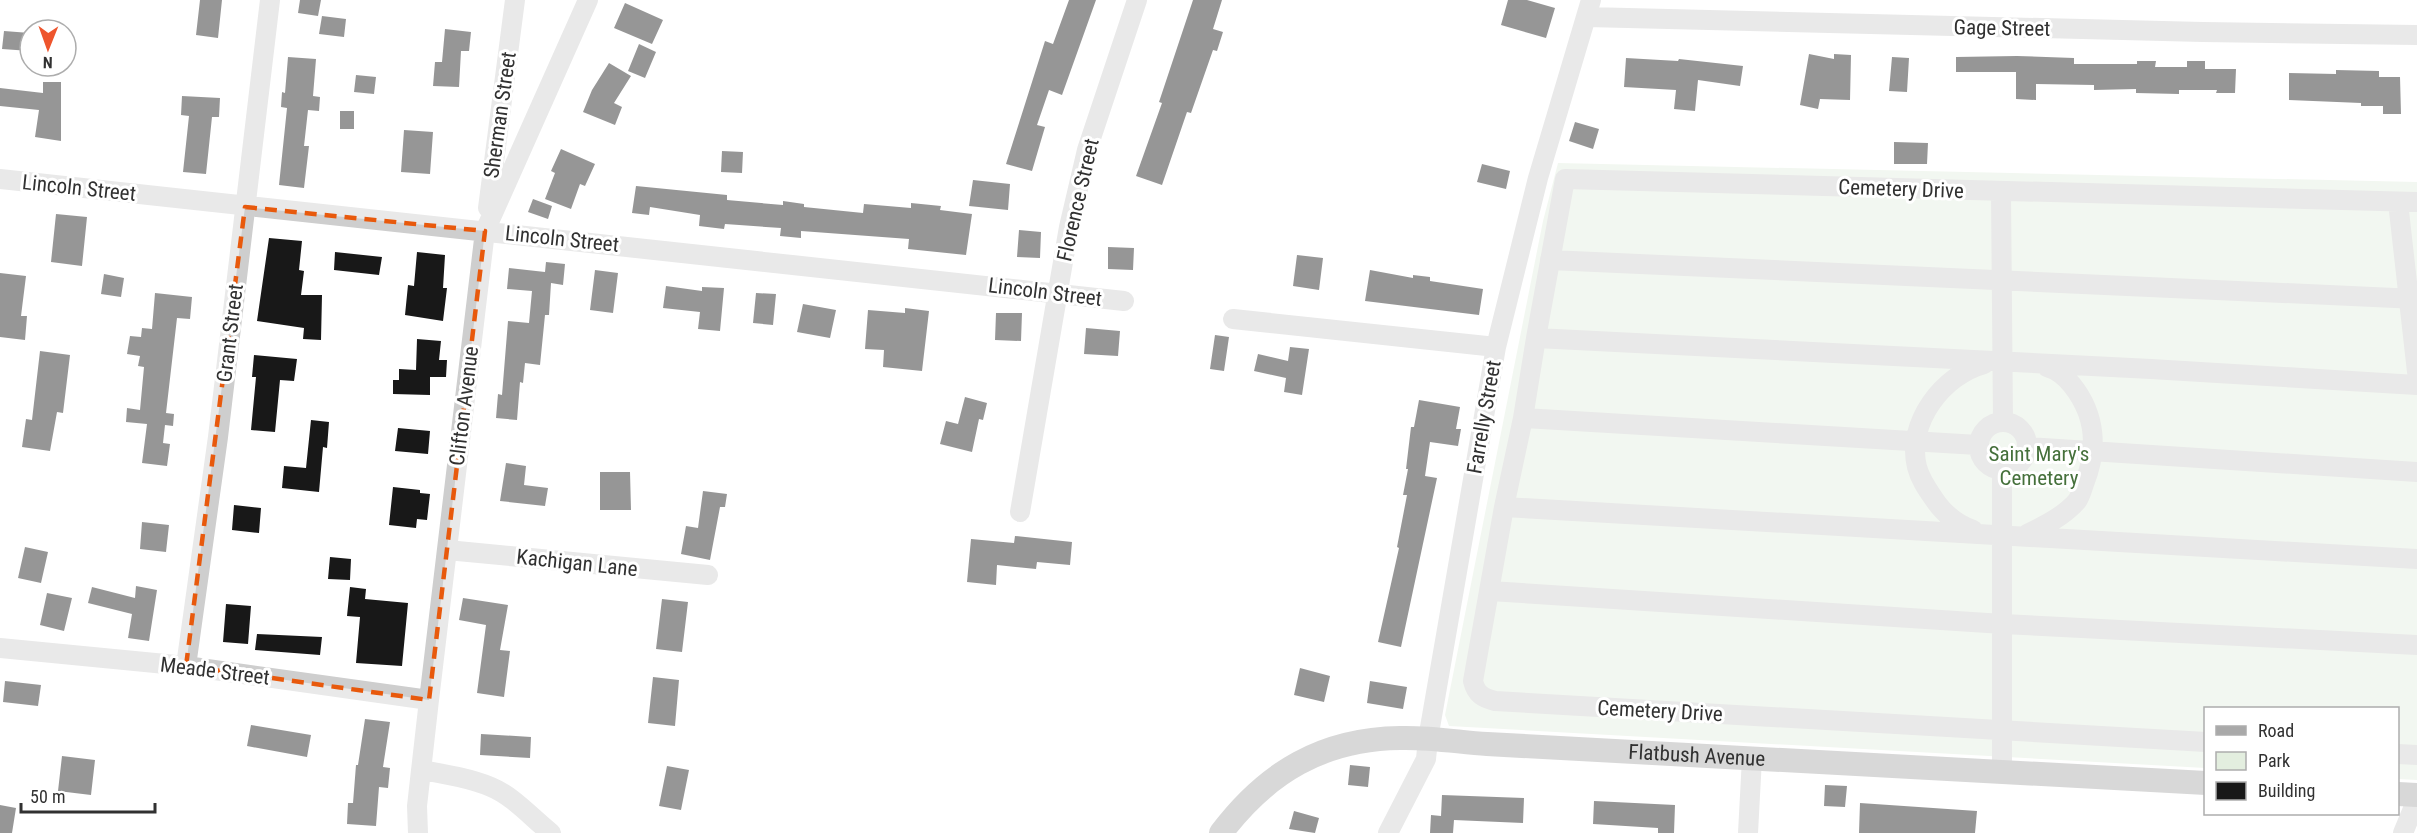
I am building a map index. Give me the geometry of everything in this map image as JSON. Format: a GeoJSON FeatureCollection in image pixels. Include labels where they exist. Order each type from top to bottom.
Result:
{"type":"FeatureCollection","features":[{"type":"Feature","properties":{"kind":"main road","name":"Flatbush Avenue"},"geometry":{"type":"LineString","coordinates":[[1221,833],[1245,805],[1294,765],[1319,752],[1347,743],[1375,739],[1428,739],[2204,783]]}},
{"type":"Feature","properties":{"kind":"main road"},"geometry":{"type":"LineString","coordinates":[[2399,794],[2417,797]]}},
{"type":"Feature","properties":{"kind":"street","name":"Grant Street"},"geometry":{"type":"LineString","coordinates":[[186,666],[219,426],[270,0]]}},
{"type":"Feature","properties":{"kind":"street","name":"Sherman Street"},"geometry":{"type":"LineString","coordinates":[[485,231],[515,0]]}},
{"type":"Feature","properties":{"kind":"street","name":"Clifton Avenue"},"geometry":{"type":"LineString","coordinates":[[418,833],[417,806],[421,770],[485,231],[588,0]]}},
{"type":"Feature","properties":{"kind":"street","name":"Florence Street"},"geometry":{"type":"LineString","coordinates":[[1020,512],[1069,228],[1086,150],[1137,0]]}},
{"type":"Feature","properties":{"kind":"street","name":"Gage Street"},"geometry":{"type":"LineString","coordinates":[[1589,9],[2203,33],[2417,35]]}},
{"type":"Feature","properties":{"kind":"street","name":"Farrelly Street"},"geometry":{"type":"LineString","coordinates":[[1388,833],[1426,759],[1496,347],[1538,178],[1589,9]]}},
{"type":"Feature","properties":{"kind":"street","name":"Lincoln Street"},"geometry":{"type":"LineString","coordinates":[[0,179],[1124,301]]}},
{"type":"Feature","properties":{"kind":"street","name":"Cemetery Drive"},"geometry":{"type":"LineString","coordinates":[[2204,742],[1495,701],[1479,693],[1473,681],[1565,179],[2408,202],[2417,372]]}},
{"type":"Feature","properties":{"kind":"street"},"geometry":{"type":"LineString","coordinates":[[2001,192],[2002,279],[1996,363],[2003,422]]}},
{"type":"Feature","properties":{"kind":"street"},"geometry":{"type":"LineString","coordinates":[[1550,260],[2413,299]]}},
{"type":"Feature","properties":{"kind":"street"},"geometry":{"type":"LineString","coordinates":[[1233,319],[1496,347]]}},
{"type":"Feature","properties":{"kind":"street"},"geometry":{"type":"LineString","coordinates":[[1536,338],[2417,385]]}},
{"type":"Feature","properties":{"kind":"street"},"geometry":{"type":"LineString","coordinates":[[1994,534],[1963,526],[1943,512],[1924,485],[1916,466],[1916,442],[1918,427],[1935,397],[1947,385],[1972,367],[1996,363]]}},
{"type":"Feature","properties":{"kind":"street"},"geometry":{"type":"LineString","coordinates":[[2025,535],[2050,523],[2078,501],[2090,470],[2094,437],[2091,421],[2079,393],[2064,375],[2054,369],[2035,364]]}},
{"type":"Feature","properties":{"kind":"street"},"geometry":{"type":"LineString","coordinates":[[1523,418],[1978,445]]}},
{"type":"Feature","properties":{"kind":"street"},"geometry":{"type":"LineString","coordinates":[[2003,422],[2013,424],[2020,430],[2027,447],[2025,456],[2019,464],[2011,469],[2002,470],[1992,468],[1985,463],[1978,445],[1980,436],[1986,429],[1994,423],[2003,422]]}},
{"type":"Feature","properties":{"kind":"street"},"geometry":{"type":"LineString","coordinates":[[2027,447],[2417,472]]}},
{"type":"Feature","properties":{"kind":"street"},"geometry":{"type":"LineString","coordinates":[[2002,470],[1994,534],[2003,624],[2002,772]]}},
{"type":"Feature","properties":{"kind":"street"},"geometry":{"type":"LineString","coordinates":[[1504,507],[2417,559]]}},
{"type":"Feature","properties":{"kind":"street","name":"Kachigan Lane"},"geometry":{"type":"LineString","coordinates":[[447,550],[708,576]]}},
{"type":"Feature","properties":{"kind":"street"},"geometry":{"type":"LineString","coordinates":[[1490,591],[2003,624],[2417,645]]}},
{"type":"Feature","properties":{"kind":"street","name":"Meade Street"},"geometry":{"type":"LineString","coordinates":[[0,648],[186,666],[429,700]]}},
{"type":"Feature","properties":{"kind":"street"},"geometry":{"type":"LineString","coordinates":[[2399,754],[2417,755]]}},
{"type":"Feature","properties":{"kind":"street"},"geometry":{"type":"LineString","coordinates":[[1748,833],[1752,758]]}},
{"type":"Feature","properties":{"kind":"street"},"geometry":{"type":"LineString","coordinates":[[421,770],[442,773],[492,787],[551,833]]}},
{"type":"Feature","properties":{"kind":"street"},"geometry":{"type":"LineString","coordinates":[[2403,833],[2417,797]]}},
{"type":"Feature","properties":{"kind":"highlighted area"},"geometry":{"type":"Polygon","coordinates":[[[245,207],[485,231],[429,700],[186,666],[245,207]]]}},
{"type":"Feature","properties":{"kind":"green space","name":"Saint Mary's Cemetery"},"geometry":{"type":"Polygon","coordinates":[[[1558,163],[2417,182],[2417,780],[2399,779],[2399,707],[2204,707],[2204,768],[1449,726],[1445,715],[1543,221],[1558,163]]]}},
{"type":"Feature","properties":{"kind":"building"},"geometry":{"type":"Polygon","coordinates":[[[200,0],[222,0],[218,38],[196,35],[200,0]]]}},
{"type":"Feature","properties":{"kind":"building"},"geometry":{"type":"Polygon","coordinates":[[[300,0],[321,0],[318,16],[298,13],[300,0]]]}},
{"type":"Feature","properties":{"kind":"building"},"geometry":{"type":"Polygon","coordinates":[[[1069,0],[1096,0],[1062,95],[1049,90],[1037,125],[1045,127],[1032,171],[1006,164],[1045,41],[1053,44],[1069,0]]]}},
{"type":"Feature","properties":{"kind":"building"},"geometry":{"type":"Polygon","coordinates":[[[1193,0],[1222,0],[1213,29],[1223,32],[1217,51],[1213,50],[1191,113],[1187,112],[1162,185],[1136,176],[1162,103],[1159,102],[1193,0]]]}},
{"type":"Feature","properties":{"kind":"building"},"geometry":{"type":"Polygon","coordinates":[[[1508,0],[1527,0],[1555,8],[1546,38],[1501,25],[1508,0]]]}},
{"type":"Feature","properties":{"kind":"building"},"geometry":{"type":"Polygon","coordinates":[[[625,3],[663,20],[652,44],[614,28],[625,3]]]}},
{"type":"Feature","properties":{"kind":"building"},"geometry":{"type":"Polygon","coordinates":[[[322,16],[346,19],[344,37],[319,34],[322,16]]]}},
{"type":"Feature","properties":{"kind":"building"},"geometry":{"type":"Polygon","coordinates":[[[445,29],[471,32],[469,51],[461,51],[459,87],[433,86],[435,62],[442,62],[445,29]]]}},
{"type":"Feature","properties":{"kind":"building"},"geometry":{"type":"Polygon","coordinates":[[[4,31],[18,32],[18,50],[2,49],[4,31]]]}},
{"type":"Feature","properties":{"kind":"building"},"geometry":{"type":"Polygon","coordinates":[[[639,44],[656,52],[645,78],[628,71],[639,44]]]}},
{"type":"Feature","properties":{"kind":"building"},"geometry":{"type":"Polygon","coordinates":[[[1809,54],[1834,59],[1834,54],[1851,55],[1850,100],[1820,99],[1818,109],[1800,105],[1809,54]]]}},
{"type":"Feature","properties":{"kind":"building"},"geometry":{"type":"Polygon","coordinates":[[[288,57],[316,59],[313,96],[320,97],[319,111],[308,110],[304,146],[309,146],[304,188],[279,185],[287,108],[281,107],[282,92],[285,93],[288,57]]]}},
{"type":"Feature","properties":{"kind":"building"},"geometry":{"type":"Polygon","coordinates":[[[1892,57],[1909,58],[1907,92],[1889,91],[1892,57]]]}},
{"type":"Feature","properties":{"kind":"building"},"geometry":{"type":"Polygon","coordinates":[[[1956,57],[2074,58],[2074,64],[2137,64],[2137,61],[2156,61],[2155,67],[2187,67],[2187,61],[2205,61],[2205,69],[2236,69],[2235,93],[2216,93],[2217,90],[2179,90],[2179,94],[2136,93],[2136,89],[2094,90],[2094,85],[2036,84],[2036,100],[2016,99],[2016,72],[1956,72],[1956,57]]]}},
{"type":"Feature","properties":{"kind":"building"},"geometry":{"type":"Polygon","coordinates":[[[1626,58],[1678,61],[1679,59],[1743,66],[1740,86],[1698,80],[1695,111],[1674,109],[1676,90],[1624,87],[1626,58]]]}},
{"type":"Feature","properties":{"kind":"building"},"geometry":{"type":"Polygon","coordinates":[[[609,63],[631,76],[614,103],[622,107],[615,125],[583,112],[592,90],[609,63]]]}},
{"type":"Feature","properties":{"kind":"building"},"geometry":{"type":"Polygon","coordinates":[[[2336,70],[2379,71],[2379,77],[2400,77],[2401,114],[2383,114],[2383,106],[2361,106],[2361,103],[2289,100],[2289,73],[2336,74],[2336,70]]]}},
{"type":"Feature","properties":{"kind":"building"},"geometry":{"type":"Polygon","coordinates":[[[356,75],[376,77],[374,94],[354,92],[356,75]]]}},
{"type":"Feature","properties":{"kind":"building"},"geometry":{"type":"Polygon","coordinates":[[[43,82],[61,82],[61,141],[35,137],[39,110],[0,106],[0,88],[43,93],[43,82]]]}},
{"type":"Feature","properties":{"kind":"building"},"geometry":{"type":"Polygon","coordinates":[[[182,96],[220,98],[219,117],[212,117],[206,174],[183,172],[189,116],[181,115],[182,96]]]}},
{"type":"Feature","properties":{"kind":"building"},"geometry":{"type":"Polygon","coordinates":[[[340,111],[354,111],[354,129],[340,129],[340,111]]]}},
{"type":"Feature","properties":{"kind":"building"},"geometry":{"type":"Polygon","coordinates":[[[1575,122],[1599,129],[1593,149],[1569,141],[1575,122]]]}},
{"type":"Feature","properties":{"kind":"building"},"geometry":{"type":"Polygon","coordinates":[[[404,130],[433,132],[430,174],[401,172],[404,130]]]}},
{"type":"Feature","properties":{"kind":"building"},"geometry":{"type":"Polygon","coordinates":[[[1894,142],[1928,143],[1927,164],[1894,164],[1894,142]]]}},
{"type":"Feature","properties":{"kind":"building"},"geometry":{"type":"Polygon","coordinates":[[[561,149],[595,164],[585,186],[580,184],[571,209],[545,199],[555,173],[551,171],[561,149]]]}},
{"type":"Feature","properties":{"kind":"building"},"geometry":{"type":"Polygon","coordinates":[[[722,151],[743,152],[742,173],[721,172],[722,151]]]}},
{"type":"Feature","properties":{"kind":"building"},"geometry":{"type":"Polygon","coordinates":[[[1482,164],[1510,171],[1506,189],[1477,182],[1482,164]]]}},
{"type":"Feature","properties":{"kind":"building"},"geometry":{"type":"Polygon","coordinates":[[[973,180],[1010,184],[1008,210],[969,206],[973,180]]]}},
{"type":"Feature","properties":{"kind":"building"},"geometry":{"type":"Polygon","coordinates":[[[636,186],[727,195],[727,200],[783,205],[783,201],[804,204],[804,207],[863,213],[864,204],[911,208],[911,203],[941,206],[940,210],[972,214],[966,255],[908,249],[909,239],[801,231],[801,238],[780,236],[781,228],[725,224],[724,229],[699,226],[700,215],[650,207],[649,215],[632,213],[636,186]]]}},
{"type":"Feature","properties":{"kind":"building"},"geometry":{"type":"Polygon","coordinates":[[[533,199],[552,206],[548,219],[528,212],[533,199]]]}},
{"type":"Feature","properties":{"kind":"building"},"geometry":{"type":"Polygon","coordinates":[[[56,214],[87,217],[82,266],[51,262],[56,214]]]}},
{"type":"Feature","properties":{"kind":"building"},"geometry":{"type":"Polygon","coordinates":[[[1019,230],[1041,232],[1040,258],[1017,257],[1019,230]]]}},
{"type":"Feature","properties":{"kind":"building"},"geometry":{"type":"Polygon","coordinates":[[[269,238],[302,241],[299,270],[304,271],[301,295],[322,295],[321,340],[303,339],[304,328],[257,321],[269,238]]]}},
{"type":"Feature","properties":{"kind":"building"},"geometry":{"type":"Polygon","coordinates":[[[1108,247],[1134,248],[1133,270],[1108,269],[1108,247]]]}},
{"type":"Feature","properties":{"kind":"building"},"geometry":{"type":"Polygon","coordinates":[[[335,252],[382,257],[379,275],[334,270],[335,252]]]}},
{"type":"Feature","properties":{"kind":"building"},"geometry":{"type":"Polygon","coordinates":[[[417,252],[445,255],[443,288],[447,288],[443,321],[405,315],[408,285],[414,286],[417,252]]]}},
{"type":"Feature","properties":{"kind":"building"},"geometry":{"type":"Polygon","coordinates":[[[1297,255],[1323,258],[1319,290],[1293,286],[1297,255]]]}},
{"type":"Feature","properties":{"kind":"building"},"geometry":{"type":"Polygon","coordinates":[[[546,262],[565,264],[563,285],[551,283],[549,315],[545,315],[540,365],[525,363],[523,383],[520,382],[517,420],[496,418],[498,394],[502,395],[508,321],[529,323],[532,291],[507,289],[509,268],[545,272],[546,262]]]}},
{"type":"Feature","properties":{"kind":"building"},"geometry":{"type":"Polygon","coordinates":[[[595,270],[618,273],[613,313],[590,310],[595,270]]]}},
{"type":"Feature","properties":{"kind":"building"},"geometry":{"type":"Polygon","coordinates":[[[1370,270],[1413,278],[1413,275],[1430,277],[1430,281],[1483,289],[1479,315],[1365,301],[1370,270]]]}},
{"type":"Feature","properties":{"kind":"building"},"geometry":{"type":"Polygon","coordinates":[[[0,273],[26,276],[21,316],[27,316],[25,340],[0,337],[0,273]]]}},
{"type":"Feature","properties":{"kind":"building"},"geometry":{"type":"Polygon","coordinates":[[[104,274],[124,278],[121,297],[101,294],[104,274]]]}},
{"type":"Feature","properties":{"kind":"building"},"geometry":{"type":"Polygon","coordinates":[[[666,286],[702,291],[702,287],[724,288],[720,331],[698,329],[700,312],[663,308],[666,286]]]}},
{"type":"Feature","properties":{"kind":"building"},"geometry":{"type":"Polygon","coordinates":[[[155,293],[192,297],[190,319],[177,318],[166,413],[174,414],[173,426],[165,425],[163,443],[170,444],[167,466],[142,463],[147,424],[126,422],[127,408],[140,410],[144,367],[138,366],[140,356],[127,354],[130,336],[141,337],[142,328],[152,329],[155,293]]]}},
{"type":"Feature","properties":{"kind":"building"},"geometry":{"type":"Polygon","coordinates":[[[756,293],[776,294],[773,325],[753,323],[756,293]]]}},
{"type":"Feature","properties":{"kind":"building"},"geometry":{"type":"Polygon","coordinates":[[[803,304],[836,310],[830,338],[797,332],[803,304]]]}},
{"type":"Feature","properties":{"kind":"building"},"geometry":{"type":"Polygon","coordinates":[[[905,308],[929,311],[922,371],[883,367],[884,350],[865,349],[868,310],[905,313],[905,308]]]}},
{"type":"Feature","properties":{"kind":"building"},"geometry":{"type":"Polygon","coordinates":[[[996,313],[1022,313],[1021,341],[995,340],[996,313]]]}},
{"type":"Feature","properties":{"kind":"building"},"geometry":{"type":"Polygon","coordinates":[[[1086,328],[1120,331],[1118,356],[1084,354],[1086,328]]]}},
{"type":"Feature","properties":{"kind":"building"},"geometry":{"type":"Polygon","coordinates":[[[1215,335],[1229,337],[1224,371],[1210,369],[1215,335]]]}},
{"type":"Feature","properties":{"kind":"building"},"geometry":{"type":"Polygon","coordinates":[[[417,339],[441,341],[439,360],[447,360],[446,377],[430,377],[430,395],[393,394],[393,380],[399,380],[399,369],[416,370],[417,339]]]}},
{"type":"Feature","properties":{"kind":"building"},"geometry":{"type":"Polygon","coordinates":[[[1290,347],[1309,349],[1302,395],[1284,392],[1286,378],[1254,371],[1258,354],[1288,361],[1290,347]]]}},
{"type":"Feature","properties":{"kind":"building"},"geometry":{"type":"Polygon","coordinates":[[[40,351],[70,355],[63,413],[57,412],[50,451],[22,447],[26,419],[32,420],[40,351]]]}},
{"type":"Feature","properties":{"kind":"building"},"geometry":{"type":"Polygon","coordinates":[[[254,355],[297,359],[294,381],[280,380],[275,432],[251,430],[256,377],[252,377],[254,355]]]}},
{"type":"Feature","properties":{"kind":"building"},"geometry":{"type":"Polygon","coordinates":[[[965,397],[987,403],[983,420],[979,419],[972,452],[940,444],[946,421],[958,424],[965,397]]]}},
{"type":"Feature","properties":{"kind":"building"},"geometry":{"type":"Polygon","coordinates":[[[1419,400],[1460,407],[1456,429],[1461,429],[1458,446],[1430,442],[1425,476],[1437,478],[1401,647],[1378,642],[1399,548],[1397,547],[1407,495],[1403,495],[1408,469],[1406,469],[1411,427],[1414,427],[1419,400]]]}},
{"type":"Feature","properties":{"kind":"building"},"geometry":{"type":"Polygon","coordinates":[[[311,420],[329,422],[327,448],[323,447],[319,492],[282,488],[284,466],[306,468],[311,420]]]}},
{"type":"Feature","properties":{"kind":"building"},"geometry":{"type":"Polygon","coordinates":[[[398,428],[430,431],[428,454],[395,451],[398,428]]]}},
{"type":"Feature","properties":{"kind":"building"},"geometry":{"type":"Polygon","coordinates":[[[506,463],[526,466],[524,485],[548,488],[545,506],[500,501],[506,463]]]}},
{"type":"Feature","properties":{"kind":"building"},"geometry":{"type":"Polygon","coordinates":[[[600,472],[630,472],[631,510],[600,510],[600,472]]]}},
{"type":"Feature","properties":{"kind":"building"},"geometry":{"type":"Polygon","coordinates":[[[393,487],[420,490],[420,493],[430,494],[427,520],[417,519],[416,528],[389,525],[393,487]]]}},
{"type":"Feature","properties":{"kind":"building"},"geometry":{"type":"Polygon","coordinates":[[[703,491],[727,494],[725,507],[720,507],[710,560],[681,554],[686,526],[698,528],[703,491]]]}},
{"type":"Feature","properties":{"kind":"building"},"geometry":{"type":"Polygon","coordinates":[[[234,505],[261,508],[259,533],[232,530],[234,505]]]}},
{"type":"Feature","properties":{"kind":"building"},"geometry":{"type":"Polygon","coordinates":[[[142,522],[169,525],[166,552],[140,549],[142,522]]]}},
{"type":"Feature","properties":{"kind":"building"},"geometry":{"type":"Polygon","coordinates":[[[1015,536],[1072,542],[1070,565],[1037,562],[1036,569],[997,565],[996,585],[967,582],[971,539],[1014,543],[1015,536]]]}},
{"type":"Feature","properties":{"kind":"building"},"geometry":{"type":"Polygon","coordinates":[[[25,547],[48,552],[41,583],[18,578],[25,547]]]}},
{"type":"Feature","properties":{"kind":"building"},"geometry":{"type":"Polygon","coordinates":[[[330,557],[351,559],[350,580],[328,579],[330,557]]]}},
{"type":"Feature","properties":{"kind":"building"},"geometry":{"type":"Polygon","coordinates":[[[136,586],[157,590],[149,641],[128,638],[132,614],[88,603],[92,587],[135,598],[136,586]]]}},
{"type":"Feature","properties":{"kind":"building"},"geometry":{"type":"Polygon","coordinates":[[[350,587],[366,589],[365,599],[408,603],[402,666],[356,663],[360,617],[347,616],[350,587]]]}},
{"type":"Feature","properties":{"kind":"building"},"geometry":{"type":"Polygon","coordinates":[[[47,593],[72,598],[64,631],[40,625],[47,593]]]}},
{"type":"Feature","properties":{"kind":"building"},"geometry":{"type":"Polygon","coordinates":[[[463,598],[508,605],[500,650],[510,651],[504,697],[477,693],[486,625],[459,620],[463,598]]]}},
{"type":"Feature","properties":{"kind":"building"},"geometry":{"type":"Polygon","coordinates":[[[662,599],[688,602],[682,652],[656,649],[662,599]]]}},
{"type":"Feature","properties":{"kind":"building"},"geometry":{"type":"Polygon","coordinates":[[[226,604],[251,606],[248,644],[223,642],[226,604]]]}},
{"type":"Feature","properties":{"kind":"building"},"geometry":{"type":"Polygon","coordinates":[[[257,634],[322,637],[320,655],[255,650],[257,634]]]}},
{"type":"Feature","properties":{"kind":"building"},"geometry":{"type":"Polygon","coordinates":[[[1300,668],[1330,676],[1324,702],[1294,695],[1300,668]]]}},
{"type":"Feature","properties":{"kind":"building"},"geometry":{"type":"Polygon","coordinates":[[[653,677],[679,680],[675,726],[648,723],[653,677]]]}},
{"type":"Feature","properties":{"kind":"building"},"geometry":{"type":"Polygon","coordinates":[[[5,681],[41,685],[38,706],[3,702],[5,681]]]}},
{"type":"Feature","properties":{"kind":"building"},"geometry":{"type":"Polygon","coordinates":[[[1370,681],[1407,687],[1403,709],[1367,703],[1370,681]]]}},
{"type":"Feature","properties":{"kind":"building"},"geometry":{"type":"Polygon","coordinates":[[[365,719],[390,722],[383,767],[390,768],[388,788],[379,787],[376,826],[347,824],[348,803],[353,803],[356,765],[358,765],[365,719]]]}},
{"type":"Feature","properties":{"kind":"building"},"geometry":{"type":"Polygon","coordinates":[[[251,725],[311,735],[307,757],[247,746],[251,725]]]}},
{"type":"Feature","properties":{"kind":"building"},"geometry":{"type":"Polygon","coordinates":[[[481,734],[531,737],[530,758],[480,755],[481,734]]]}},
{"type":"Feature","properties":{"kind":"building"},"geometry":{"type":"Polygon","coordinates":[[[62,756],[95,760],[91,795],[58,791],[62,756]]]}},
{"type":"Feature","properties":{"kind":"building"},"geometry":{"type":"Polygon","coordinates":[[[1350,765],[1370,767],[1368,787],[1348,785],[1350,765]]]}},
{"type":"Feature","properties":{"kind":"building"},"geometry":{"type":"Polygon","coordinates":[[[667,766],[689,770],[681,810],[659,806],[667,766]]]}},
{"type":"Feature","properties":{"kind":"building"},"geometry":{"type":"Polygon","coordinates":[[[1825,785],[1847,786],[1845,807],[1824,806],[1825,785]]]}},
{"type":"Feature","properties":{"kind":"building"},"geometry":{"type":"Polygon","coordinates":[[[1442,795],[1524,798],[1523,823],[1454,820],[1453,833],[1430,833],[1431,815],[1441,816],[1442,795]]]}},
{"type":"Feature","properties":{"kind":"building"},"geometry":{"type":"Polygon","coordinates":[[[1594,801],[1675,805],[1674,833],[1658,833],[1658,828],[1593,824],[1594,801]]]}},
{"type":"Feature","properties":{"kind":"building"},"geometry":{"type":"Polygon","coordinates":[[[1860,803],[1977,811],[1975,833],[1859,833],[1860,803]]]}},
{"type":"Feature","properties":{"kind":"building"},"geometry":{"type":"Polygon","coordinates":[[[0,805],[16,808],[12,833],[0,833],[0,805]]]}},
{"type":"Feature","properties":{"kind":"building"},"geometry":{"type":"Polygon","coordinates":[[[1294,811],[1319,818],[1315,833],[1289,829],[1294,811]]]}}]}
